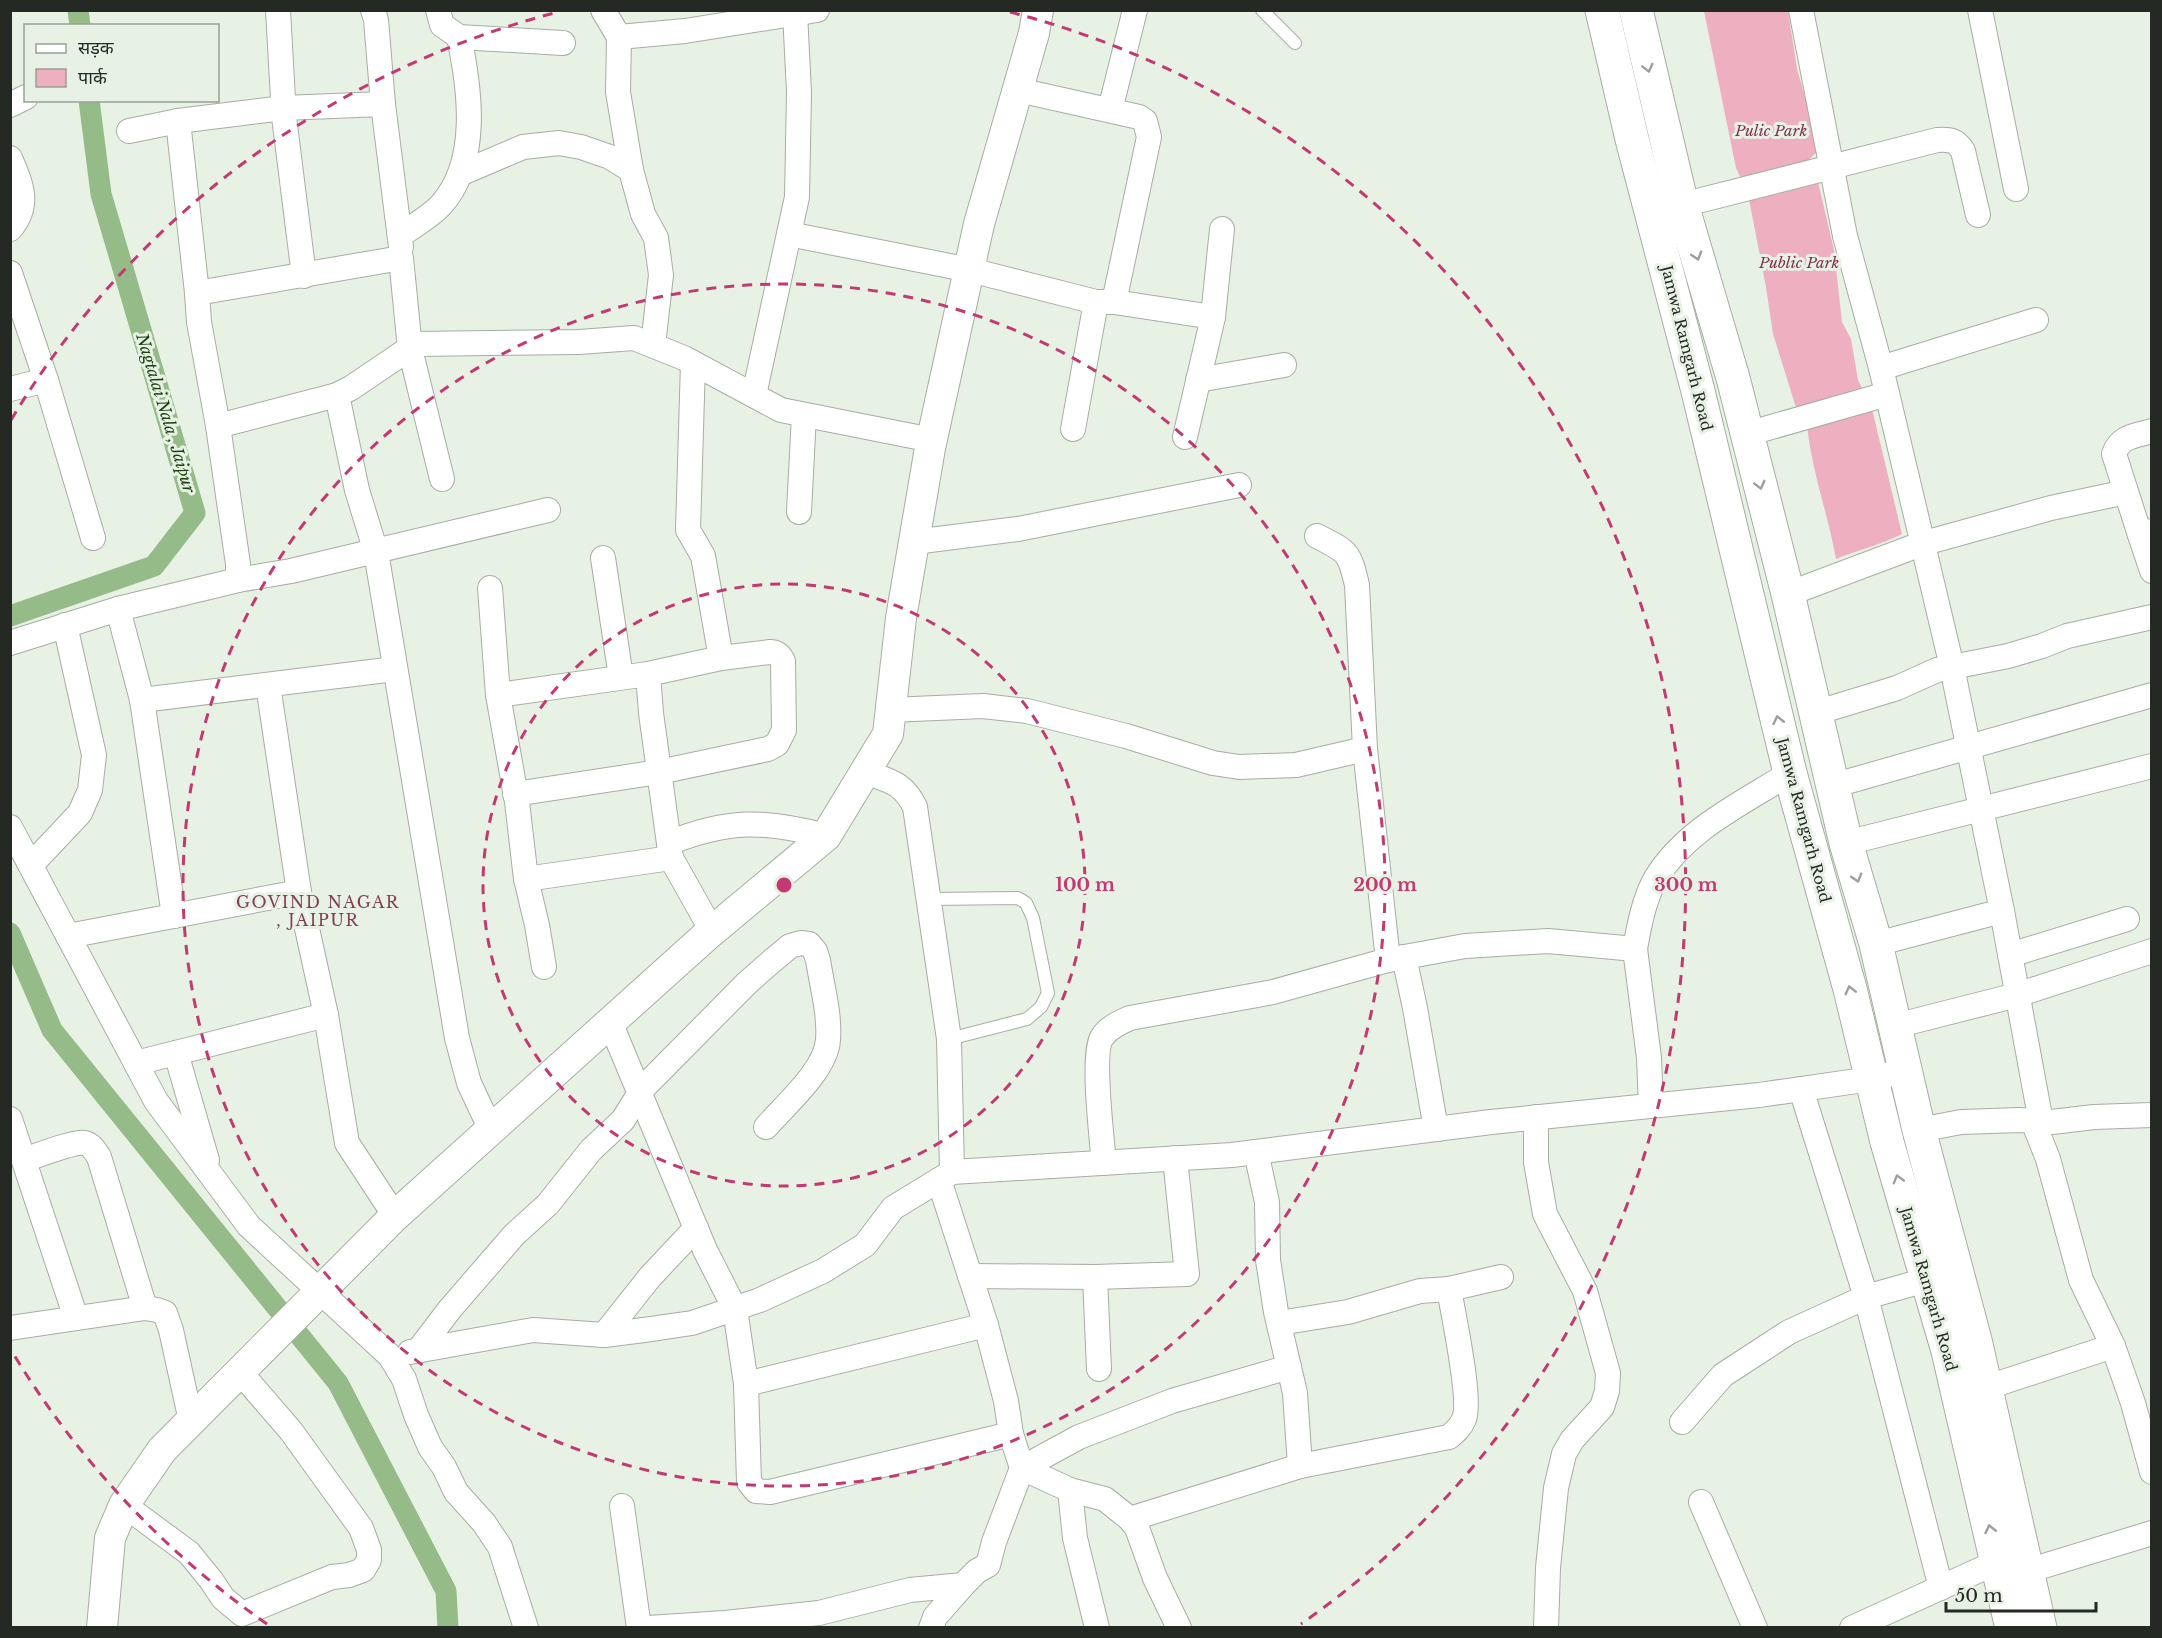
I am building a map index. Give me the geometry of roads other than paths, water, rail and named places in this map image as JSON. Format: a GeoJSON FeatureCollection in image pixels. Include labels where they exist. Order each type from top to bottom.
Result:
{"type":"FeatureCollection","features":[{"type":"Feature","properties":{"kind":"highway","name":"Jamwa Ramgarh Road"},"geometry":{"type":"LineString","coordinates":[[1602,10],[1632,139],[1698,391],[1790,773],[1850,989],[1871,1079],[1926,1280],[2012,1567],[2040,1628]]}},
{"type":"Feature","properties":{"kind":"highway","name":"Jamwa Ramgarh Road"},"geometry":{"type":"LineString","coordinates":[[1636,10],[1682,205],[1733,378],[1788,594],[1846,843],[1876,944],[1907,1070],[1919,1130],[1975,1340],[1985,1388],[2012,1567],[2012,1628]]}},
{"type":"Feature","properties":{"kind":"street"},"geometry":{"type":"LineString","coordinates":[[278,10],[283,108],[304,276]]}},
{"type":"Feature","properties":{"kind":"street"},"geometry":{"type":"LineString","coordinates":[[373,10],[376,20],[383,104],[401,247],[410,349],[442,479]]}},
{"type":"Feature","properties":{"kind":"street"},"geometry":{"type":"LineString","coordinates":[[438,10],[442,26],[459,37],[563,43]]}},
{"type":"Feature","properties":{"kind":"street"},"geometry":{"type":"LineString","coordinates":[[603,10],[619,36],[618,92],[631,170],[643,214],[656,238],[662,275],[653,345]]}},
{"type":"Feature","properties":{"kind":"street"},"geometry":{"type":"LineString","coordinates":[[102,1628],[110,1538],[124,1504],[162,1450],[395,1216],[712,932],[826,836],[888,734],[901,618],[932,440],[980,224],[1034,33],[1038,10]]}},
{"type":"Feature","properties":{"kind":"street"},"geometry":{"type":"LineString","coordinates":[[1110,110],[1135,10]]}},
{"type":"Feature","properties":{"kind":"street"},"geometry":{"type":"LineString","coordinates":[[1801,10],[1845,236],[1881,368],[1952,667],[2002,911],[2037,1121],[2081,1280],[2142,1401],[2151,1467]]}},
{"type":"Feature","properties":{"kind":"street"},"geometry":{"type":"LineString","coordinates":[[1980,10],[2016,189]]}},
{"type":"Feature","properties":{"kind":"street"},"geometry":{"type":"LineString","coordinates":[[619,36],[685,31],[741,16],[806,12],[799,92],[797,197],[754,395]]}},
{"type":"Feature","properties":{"kind":"street"},"geometry":{"type":"LineString","coordinates":[[197,293],[304,276],[401,247],[441,205],[462,173],[469,122],[466,69],[459,37]]}},
{"type":"Feature","properties":{"kind":"street"},"geometry":{"type":"LineString","coordinates":[[1018,90],[1139,117],[1145,121],[1149,137],[1073,429]]}},
{"type":"Feature","properties":{"kind":"street"},"geometry":{"type":"LineString","coordinates":[[10,105],[24,98]]}},
{"type":"Feature","properties":{"kind":"street"},"geometry":{"type":"LineString","coordinates":[[129,131],[178,121],[283,108],[383,104]]}},
{"type":"Feature","properties":{"kind":"street"},"geometry":{"type":"LineString","coordinates":[[178,121],[199,322],[218,426],[238,564],[238,580]]}},
{"type":"Feature","properties":{"kind":"street"},"geometry":{"type":"LineString","coordinates":[[1682,205],[1831,166],[1948,139],[1957,142],[1963,151],[1978,215]]}},
{"type":"Feature","properties":{"kind":"street"},"geometry":{"type":"LineString","coordinates":[[462,173],[523,147],[559,144],[581,147],[610,157],[631,170]]}},
{"type":"Feature","properties":{"kind":"street"},"geometry":{"type":"LineString","coordinates":[[10,158],[19,177],[23,200],[21,216],[10,230]]}},
{"type":"Feature","properties":{"kind":"street"},"geometry":{"type":"LineString","coordinates":[[1185,437],[1213,317],[1222,229]]}},
{"type":"Feature","properties":{"kind":"street"},"geometry":{"type":"LineString","coordinates":[[789,234],[970,270],[1105,302],[1213,317]]}},
{"type":"Feature","properties":{"kind":"street"},"geometry":{"type":"LineString","coordinates":[[10,273],[46,380],[93,538]]}},
{"type":"Feature","properties":{"kind":"street"},"geometry":{"type":"LineString","coordinates":[[1881,368],[2036,320]]}},
{"type":"Feature","properties":{"kind":"street"},"geometry":{"type":"LineString","coordinates":[[218,426],[337,395],[417,344],[579,342],[634,338],[693,363],[781,410],[932,440]]}},
{"type":"Feature","properties":{"kind":"street"},"geometry":{"type":"LineString","coordinates":[[693,363],[688,530],[703,556],[721,658]]}},
{"type":"Feature","properties":{"kind":"street"},"geometry":{"type":"LineString","coordinates":[[1198,380],[1284,365]]}},
{"type":"Feature","properties":{"kind":"street"},"geometry":{"type":"LineString","coordinates":[[10,389],[46,380]]}},
{"type":"Feature","properties":{"kind":"street"},"geometry":{"type":"LineString","coordinates":[[1747,434],[1887,393]]}},
{"type":"Feature","properties":{"kind":"street"},"geometry":{"type":"LineString","coordinates":[[337,395],[357,490],[376,552],[457,1038],[469,1083],[491,1130]]}},
{"type":"Feature","properties":{"kind":"street"},"geometry":{"type":"LineString","coordinates":[[799,512],[804,415]]}},
{"type":"Feature","properties":{"kind":"street"},"geometry":{"type":"LineString","coordinates":[[2151,431],[2126,438],[2117,445],[2114,454],[2126,492],[2146,533],[2151,571]]}},
{"type":"Feature","properties":{"kind":"street"},"geometry":{"type":"LineString","coordinates":[[914,542],[1018,529],[1239,485]]}},
{"type":"Feature","properties":{"kind":"street"},"geometry":{"type":"LineString","coordinates":[[1788,594],[1921,544],[2039,511],[2126,492]]}},
{"type":"Feature","properties":{"kind":"street"},"geometry":{"type":"LineString","coordinates":[[10,643],[118,609],[238,580],[376,552],[548,510]]}},
{"type":"Feature","properties":{"kind":"street"},"geometry":{"type":"LineString","coordinates":[[1317,536],[1347,553],[1357,585],[1365,749],[1396,959],[1415,1008],[1436,1129]]}},
{"type":"Feature","properties":{"kind":"street"},"geometry":{"type":"LineString","coordinates":[[603,558],[621,677]]}},
{"type":"Feature","properties":{"kind":"street"},"geometry":{"type":"LineString","coordinates":[[490,588],[498,695],[515,794],[526,879],[544,967]]}},
{"type":"Feature","properties":{"kind":"street"},"geometry":{"type":"LineString","coordinates":[[118,609],[141,700],[174,916]]}},
{"type":"Feature","properties":{"kind":"street"},"geometry":{"type":"LineString","coordinates":[[1815,713],[1897,688],[1937,670],[2008,656],[2067,636],[2151,617]]}},
{"type":"Feature","properties":{"kind":"street"},"geometry":{"type":"LineString","coordinates":[[31,865],[80,813],[90,790],[94,755],[65,625]]}},
{"type":"Feature","properties":{"kind":"street"},"geometry":{"type":"LineString","coordinates":[[498,695],[648,674],[721,658],[770,652],[775,652],[783,661],[784,730],[777,744],[768,749],[659,772],[515,794]]}},
{"type":"Feature","properties":{"kind":"street"},"geometry":{"type":"LineString","coordinates":[[141,700],[395,669]]}},
{"type":"Feature","properties":{"kind":"street"},"geometry":{"type":"LineString","coordinates":[[648,674],[651,713],[670,850],[712,932]]}},
{"type":"Feature","properties":{"kind":"street"},"geometry":{"type":"LineString","coordinates":[[268,685],[299,892],[326,1015],[347,1143],[395,1216]]}},
{"type":"Feature","properties":{"kind":"street"},"geometry":{"type":"LineString","coordinates":[[1832,786],[2151,695]]}},
{"type":"Feature","properties":{"kind":"street"},"geometry":{"type":"LineString","coordinates":[[890,710],[983,706],[1027,711],[1126,736],[1202,760],[1239,767],[1296,765],[1365,749]]}},
{"type":"Feature","properties":{"kind":"street"},"geometry":{"type":"LineString","coordinates":[[1846,843],[2151,766]]}},
{"type":"Feature","properties":{"kind":"street"},"geometry":{"type":"LineString","coordinates":[[865,772],[902,787],[915,807],[949,1039],[945,1176],[970,1276],[986,1325],[1006,1401],[1011,1434],[1022,1468],[994,1542],[988,1565],[977,1571],[963,1585],[935,1617],[931,1628]]}},
{"type":"Feature","properties":{"kind":"street"},"geometry":{"type":"LineString","coordinates":[[1652,1106],[1649,1058],[1635,949],[1640,919],[1655,880],[1676,850],[1701,829],[1790,773]]}},
{"type":"Feature","properties":{"kind":"street"},"geometry":{"type":"LineString","coordinates":[[526,879],[670,850],[698,831],[731,825],[760,823],[789,826],[826,836]]}},
{"type":"Feature","properties":{"kind":"street"},"geometry":{"type":"LineString","coordinates":[[10,827],[156,1101],[249,1226],[311,1300],[390,1356],[404,1379],[430,1447],[444,1467],[456,1492],[484,1523],[500,1547],[526,1628]]}},
{"type":"Feature","properties":{"kind":"street"},"geometry":{"type":"LineString","coordinates":[[68,936],[299,892]]}},
{"type":"Feature","properties":{"kind":"street"},"geometry":{"type":"LineString","coordinates":[[1876,944],[2002,911]]}},
{"type":"Feature","properties":{"kind":"street"},"geometry":{"type":"LineString","coordinates":[[2010,954],[2127,919]]}},
{"type":"Feature","properties":{"kind":"street"},"geometry":{"type":"LineString","coordinates":[[1104,1162],[1097,1059],[1101,1037],[1130,1017],[1273,992],[1396,959],[1465,946],[1548,941],[1635,949]]}},
{"type":"Feature","properties":{"kind":"street"},"geometry":{"type":"LineString","coordinates":[[418,1351],[450,1309],[514,1235],[548,1204],[591,1150],[624,1120],[640,1093],[739,991],[772,961],[790,946],[801,943],[809,944],[818,960],[828,1024],[828,1042],[822,1060],[812,1075],[765,1127]]}},
{"type":"Feature","properties":{"kind":"street"},"geometry":{"type":"LineString","coordinates":[[1895,1026],[2017,995],[2151,951]]}},
{"type":"Feature","properties":{"kind":"street"},"geometry":{"type":"LineString","coordinates":[[136,1063],[326,1015]]}},
{"type":"Feature","properties":{"kind":"street"},"geometry":{"type":"LineString","coordinates":[[610,1022],[705,1250],[735,1309],[746,1384],[749,1482],[756,1491],[770,1492],[1011,1434]]}},
{"type":"Feature","properties":{"kind":"street"},"geometry":{"type":"LineString","coordinates":[[176,1053],[211,1175]]}},
{"type":"Feature","properties":{"kind":"street"},"geometry":{"type":"LineString","coordinates":[[390,1356],[533,1330],[604,1335],[692,1323],[760,1300],[824,1271],[865,1245],[893,1208],[945,1176],[1256,1152],[1536,1117],[1802,1089],[1871,1079],[1907,1070]]}},
{"type":"Feature","properties":{"kind":"street"},"geometry":{"type":"LineString","coordinates":[[1802,1089],[1866,1297],[1941,1588]]}},
{"type":"Feature","properties":{"kind":"street"},"geometry":{"type":"LineString","coordinates":[[1919,1130],[1961,1122],[2151,1115]]}},
{"type":"Feature","properties":{"kind":"street"},"geometry":{"type":"LineString","coordinates":[[1536,1117],[1536,1162],[1545,1214],[1585,1291],[1608,1373],[1602,1407],[1572,1440],[1564,1454],[1558,1477],[1548,1568],[1546,1628]]}},
{"type":"Feature","properties":{"kind":"street"},"geometry":{"type":"LineString","coordinates":[[10,1119],[76,1318]]}},
{"type":"Feature","properties":{"kind":"street"},"geometry":{"type":"LineString","coordinates":[[24,1160],[76,1144],[86,1143],[92,1147],[99,1156],[145,1308]]}},
{"type":"Feature","properties":{"kind":"street"},"geometry":{"type":"LineString","coordinates":[[1256,1152],[1267,1202],[1268,1260],[1295,1393],[1300,1466]]}},
{"type":"Feature","properties":{"kind":"street"},"geometry":{"type":"LineString","coordinates":[[970,1276],[1095,1277],[1187,1274],[1175,1158]]}},
{"type":"Feature","properties":{"kind":"street"},"geometry":{"type":"LineString","coordinates":[[604,1335],[650,1277],[696,1228]]}},
{"type":"Feature","properties":{"kind":"street"},"geometry":{"type":"LineString","coordinates":[[1095,1277],[1099,1369]]}},
{"type":"Feature","properties":{"kind":"street"},"geometry":{"type":"LineString","coordinates":[[1279,1323],[1348,1312],[1420,1291],[1449,1289],[1501,1277]]}},
{"type":"Feature","properties":{"kind":"street"},"geometry":{"type":"LineString","coordinates":[[1682,1422],[1723,1375],[1789,1332],[1866,1297],[1926,1280]]}},
{"type":"Feature","properties":{"kind":"street"},"geometry":{"type":"LineString","coordinates":[[1130,1519],[1300,1466],[1449,1437],[1465,1419],[1467,1409],[1449,1289]]}},
{"type":"Feature","properties":{"kind":"street"},"geometry":{"type":"LineString","coordinates":[[10,1328],[145,1308],[165,1313],[192,1421]]}},
{"type":"Feature","properties":{"kind":"street"},"geometry":{"type":"LineString","coordinates":[[746,1384],[986,1325]]}},
{"type":"Feature","properties":{"kind":"street"},"geometry":{"type":"LineString","coordinates":[[1985,1388],[2113,1346]]}},
{"type":"Feature","properties":{"kind":"street"},"geometry":{"type":"LineString","coordinates":[[124,1504],[189,1553],[223,1598],[245,1621],[332,1577],[363,1570],[369,1560],[369,1550],[360,1528],[291,1431],[250,1362]]}},
{"type":"Feature","properties":{"kind":"street"},"geometry":{"type":"LineString","coordinates":[[1022,1468],[1079,1437],[1172,1401],[1289,1367]]}},
{"type":"Feature","properties":{"kind":"street"},"geometry":{"type":"LineString","coordinates":[[1022,1468],[1070,1490],[1105,1499],[1130,1519],[1137,1528],[1155,1578],[1179,1628]]}},
{"type":"Feature","properties":{"kind":"street"},"geometry":{"type":"LineString","coordinates":[[1070,1490],[1075,1538],[1097,1628]]}},
{"type":"Feature","properties":{"kind":"street"},"geometry":{"type":"LineString","coordinates":[[1701,1502],[1755,1628]]}},
{"type":"Feature","properties":{"kind":"street"},"geometry":{"type":"LineString","coordinates":[[622,1506],[639,1628]]}},
{"type":"Feature","properties":{"kind":"street"},"geometry":{"type":"LineString","coordinates":[[1852,1628],[1941,1588],[2012,1567],[2151,1533]]}},
{"type":"Feature","properties":{"kind":"street"},"geometry":{"type":"LineString","coordinates":[[648,1628],[819,1613],[910,1590],[963,1585]]}},
{"type":"Feature","properties":{"kind":"lane"},"geometry":{"type":"LineString","coordinates":[[1262,10],[1295,43]]}},
{"type":"Feature","properties":{"kind":"lane"},"geometry":{"type":"LineString","coordinates":[[928,899],[1018,898],[1026,903],[1034,918],[1048,993],[1041,1007],[1028,1019],[949,1039]]}},
{"type":"Feature","properties":{"kind":"waterway","name":"Nagtalai Nala , Jaipur"},"geometry":{"type":"LineString","coordinates":[[78,10],[80,24]]}},
{"type":"Feature","properties":{"kind":"waterway","name":"Nagtalai Nala , Jaipur"},"geometry":{"type":"LineString","coordinates":[[10,616],[154,566],[195,513],[101,194],[89,102]]}},
{"type":"Feature","properties":{"kind":"waterway"},"geometry":{"type":"LineString","coordinates":[[10,933],[52,1030],[338,1383],[446,1591],[448,1628]]}},
{"type":"Feature","properties":{"kind":"district","name":"GOVIND NAGAR , JAIPUR"},"geometry":{"type":"Point","coordinates":[318,911]}},
{"type":"Feature","properties":{"kind":"park label","name":"Pulic Park"},"geometry":{"type":"Point","coordinates":[1771,130]}},
{"type":"Feature","properties":{"kind":"park label","name":"Public Park"},"geometry":{"type":"Point","coordinates":[1799,262]}}]}
